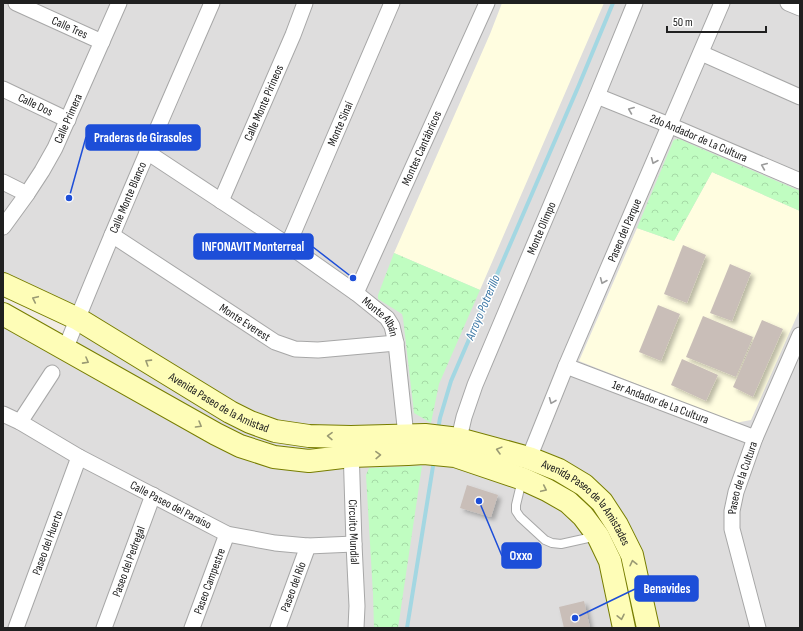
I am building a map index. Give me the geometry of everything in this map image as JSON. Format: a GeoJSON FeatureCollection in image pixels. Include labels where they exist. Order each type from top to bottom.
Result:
{"type":"FeatureCollection","features":[{"type":"Feature","properties":{"kind":"street","name":"Calle Tres"},"geometry":{"type":"LineString","coordinates":[[16,3],[102,42]]}},
{"type":"Feature","properties":{"kind":"street","name":"Calle Primera"},"geometry":{"type":"LineString","coordinates":[[3,227],[27,194],[55,148],[119,3]]}},
{"type":"Feature","properties":{"kind":"street","name":"Calle Monte Blanco"},"geometry":{"type":"LineString","coordinates":[[65,350],[147,152],[212,3]]}},
{"type":"Feature","properties":{"kind":"street","name":"Calle Monte Pirineos"},"geometry":{"type":"LineString","coordinates":[[220,201],[293,35],[305,3]]}},
{"type":"Feature","properties":{"kind":"street","name":"Monte Sinaí"},"geometry":{"type":"LineString","coordinates":[[288,245],[392,3]]}},
{"type":"Feature","properties":{"kind":"street","name":"Montes Cantábricos"},"geometry":{"type":"LineString","coordinates":[[356,293],[488,3]]}},
{"type":"Feature","properties":{"kind":"street","name":"Monte Olimpo"},"geometry":{"type":"LineString","coordinates":[[433,446],[475,385],[635,3]]}},
{"type":"Feature","properties":{"kind":"street","name":"Paseo del Parque"},"geometry":{"type":"LineString","coordinates":[[530,458],[566,366],[722,3]]}},
{"type":"Feature","properties":{"kind":"street"},"geometry":{"type":"LineString","coordinates":[[788,3],[800,8]]}},
{"type":"Feature","properties":{"kind":"street"},"geometry":{"type":"LineString","coordinates":[[701,53],[800,97]]}},
{"type":"Feature","properties":{"kind":"street","name":"Calle Dos"},"geometry":{"type":"LineString","coordinates":[[3,89],[68,120]]}},
{"type":"Feature","properties":{"kind":"street","name":"2do Andador de La Cultura"},"geometry":{"type":"LineString","coordinates":[[597,96],[800,181]]}},
{"type":"Feature","properties":{"kind":"street","name":"Monte Albán"},"geometry":{"type":"LineString","coordinates":[[147,152],[288,245],[356,293],[387,318],[392,326],[396,343],[433,446]]}},
{"type":"Feature","properties":{"kind":"street"},"geometry":{"type":"LineString","coordinates":[[3,182],[27,194]]}},
{"type":"Feature","properties":{"kind":"street","name":"Monte Everest"},"geometry":{"type":"LineString","coordinates":[[112,235],[274,342],[296,349],[318,350],[396,343]]}},
{"type":"Feature","properties":{"kind":"street","name":"Avenida Paseo de la Amistad"},"geometry":{"type":"LineString","coordinates":[[3,284],[78,318],[230,412],[250,422],[275,431],[309,436],[351,446],[433,446]]}},
{"type":"Feature","properties":{"kind":"street","name":"Avenida Paseo de la Amistad"},"geometry":{"type":"LineString","coordinates":[[3,314],[65,350],[240,446],[274,457],[309,460],[351,446]]}},
{"type":"Feature","properties":{"kind":"street","name":"Paseo de la Cultura"},"geometry":{"type":"LineString","coordinates":[[758,628],[732,529],[732,511],[736,492],[755,438],[800,335]]}},
{"type":"Feature","properties":{"kind":"street","name":"1er Andador de La Cultura"},"geometry":{"type":"LineString","coordinates":[[566,366],[755,438]]}},
{"type":"Feature","properties":{"kind":"street"},"geometry":{"type":"LineString","coordinates":[[20,422],[52,373]]}},
{"type":"Feature","properties":{"kind":"street","name":"Calle Paseo del Paraíso"},"geometry":{"type":"LineString","coordinates":[[3,416],[20,422],[79,457],[227,534],[275,543],[308,546],[354,544]]}},
{"type":"Feature","properties":{"kind":"street","name":"Circuito Mundial"},"geometry":{"type":"LineString","coordinates":[[351,446],[354,544],[358,606],[356,628]]}},
{"type":"Feature","properties":{"kind":"street","name":"Avenida Paseo de la Amistades"},"geometry":{"type":"LineString","coordinates":[[433,446],[530,458],[559,470],[584,485],[602,502],[617,525],[632,555],[648,628]]}},
{"type":"Feature","properties":{"kind":"street","name":"Avenida Paseo de la Amistades"},"geometry":{"type":"LineString","coordinates":[[433,446],[522,479],[547,490],[568,502],[583,516],[598,536],[610,561],[624,628]]}},
{"type":"Feature","properties":{"kind":"street","name":"Paseo del Huerto"},"geometry":{"type":"LineString","coordinates":[[16,628],[79,457]]}},
{"type":"Feature","properties":{"kind":"street","name":"Paseo del Pedregal"},"geometry":{"type":"LineString","coordinates":[[104,628],[153,495]]}},
{"type":"Feature","properties":{"kind":"street","name":"Paseo Campestre"},"geometry":{"type":"LineString","coordinates":[[192,628],[227,534]]}},
{"type":"Feature","properties":{"kind":"street","name":"Paseo del Río"},"geometry":{"type":"LineString","coordinates":[[278,628],[308,546]]}},
{"type":"Feature","properties":{"kind":"lane"},"geometry":{"type":"LineString","coordinates":[[522,479],[516,511],[520,517],[545,540],[552,543],[561,544],[598,536]]}},
{"type":"Feature","properties":{"kind":"shaded area"},"geometry":{"type":"Polygon","coordinates":[[[3,3],[800,3],[800,628],[3,628],[3,327],[69,361],[86,317],[3,275],[3,3]]]}},
{"type":"Feature","properties":{"kind":"shaded area"},"geometry":{"type":"Polygon","coordinates":[[[502,3],[604,3],[480,290],[394,253],[490,34],[502,3]]]}},
{"type":"Feature","properties":{"kind":"shaded area"},"geometry":{"type":"Polygon","coordinates":[[[712,172],[800,211],[800,309],[751,420],[735,423],[579,361],[637,228],[674,241],[712,172]]]}},
{"type":"Feature","properties":{"kind":"green space"},"geometry":{"type":"Polygon","coordinates":[[[680,139],[800,191],[800,211],[712,172],[674,241],[637,228],[673,141],[680,139]]]}},
{"type":"Feature","properties":{"kind":"green space"},"geometry":{"type":"Polygon","coordinates":[[[394,253],[480,290],[439,384],[431,423],[414,413],[402,314],[378,299],[378,295],[394,253]]]}},
{"type":"Feature","properties":{"kind":"green space"},"geometry":{"type":"Polygon","coordinates":[[[422,466],[398,628],[374,628],[366,475],[369,468],[422,466]]]}},
{"type":"Feature","properties":{"kind":"building"},"geometry":{"type":"Polygon","coordinates":[[[683,245],[706,255],[687,303],[664,294],[683,245]]]}},
{"type":"Feature","properties":{"kind":"building"},"geometry":{"type":"Polygon","coordinates":[[[730,264],[751,273],[732,321],[710,313],[730,264]]]}},
{"type":"Feature","properties":{"kind":"building"},"geometry":{"type":"Polygon","coordinates":[[[658,305],[680,314],[661,361],[639,352],[658,305]]]}},
{"type":"Feature","properties":{"kind":"building"},"geometry":{"type":"Polygon","coordinates":[[[703,316],[753,337],[736,377],[686,357],[703,316]]]}},
{"type":"Feature","properties":{"kind":"building"},"geometry":{"type":"Polygon","coordinates":[[[762,320],[783,329],[753,397],[733,387],[762,320]]]}},
{"type":"Feature","properties":{"kind":"building"},"geometry":{"type":"Polygon","coordinates":[[[682,359],[718,375],[706,401],[671,385],[682,359]]]}},
{"type":"Feature","properties":{"kind":"building"},"geometry":{"type":"Polygon","coordinates":[[[467,485],[498,495],[491,517],[460,508],[467,485]]]}},
{"type":"Feature","properties":{"kind":"building"},"geometry":{"type":"Polygon","coordinates":[[[584,601],[590,628],[564,628],[559,607],[584,601]]]}},
{"type":"Feature","properties":{"kind":"waterway","name":"Arroyo Potrerillo"},"geometry":{"type":"LineString","coordinates":[[438,430],[451,381],[613,3]]}},
{"type":"Feature","properties":{"kind":"waterway","name":"Arroyo Potrerillo"},"geometry":{"type":"LineString","coordinates":[[407,628],[434,460]]}},
{"type":"Feature","properties":{"kind":"place","name":"Praderas de Girasoles"},"geometry":{"type":"Point","coordinates":[69,198]}},
{"type":"Feature","properties":{"kind":"place","name":"INFONAVIT Monterreal"},"geometry":{"type":"Point","coordinates":[353,278]}},
{"type":"Feature","properties":{"kind":"place","name":"Oxxo"},"geometry":{"type":"Point","coordinates":[479,501]}},
{"type":"Feature","properties":{"kind":"place","name":"Benavides"},"geometry":{"type":"Point","coordinates":[575,618]}}]}
